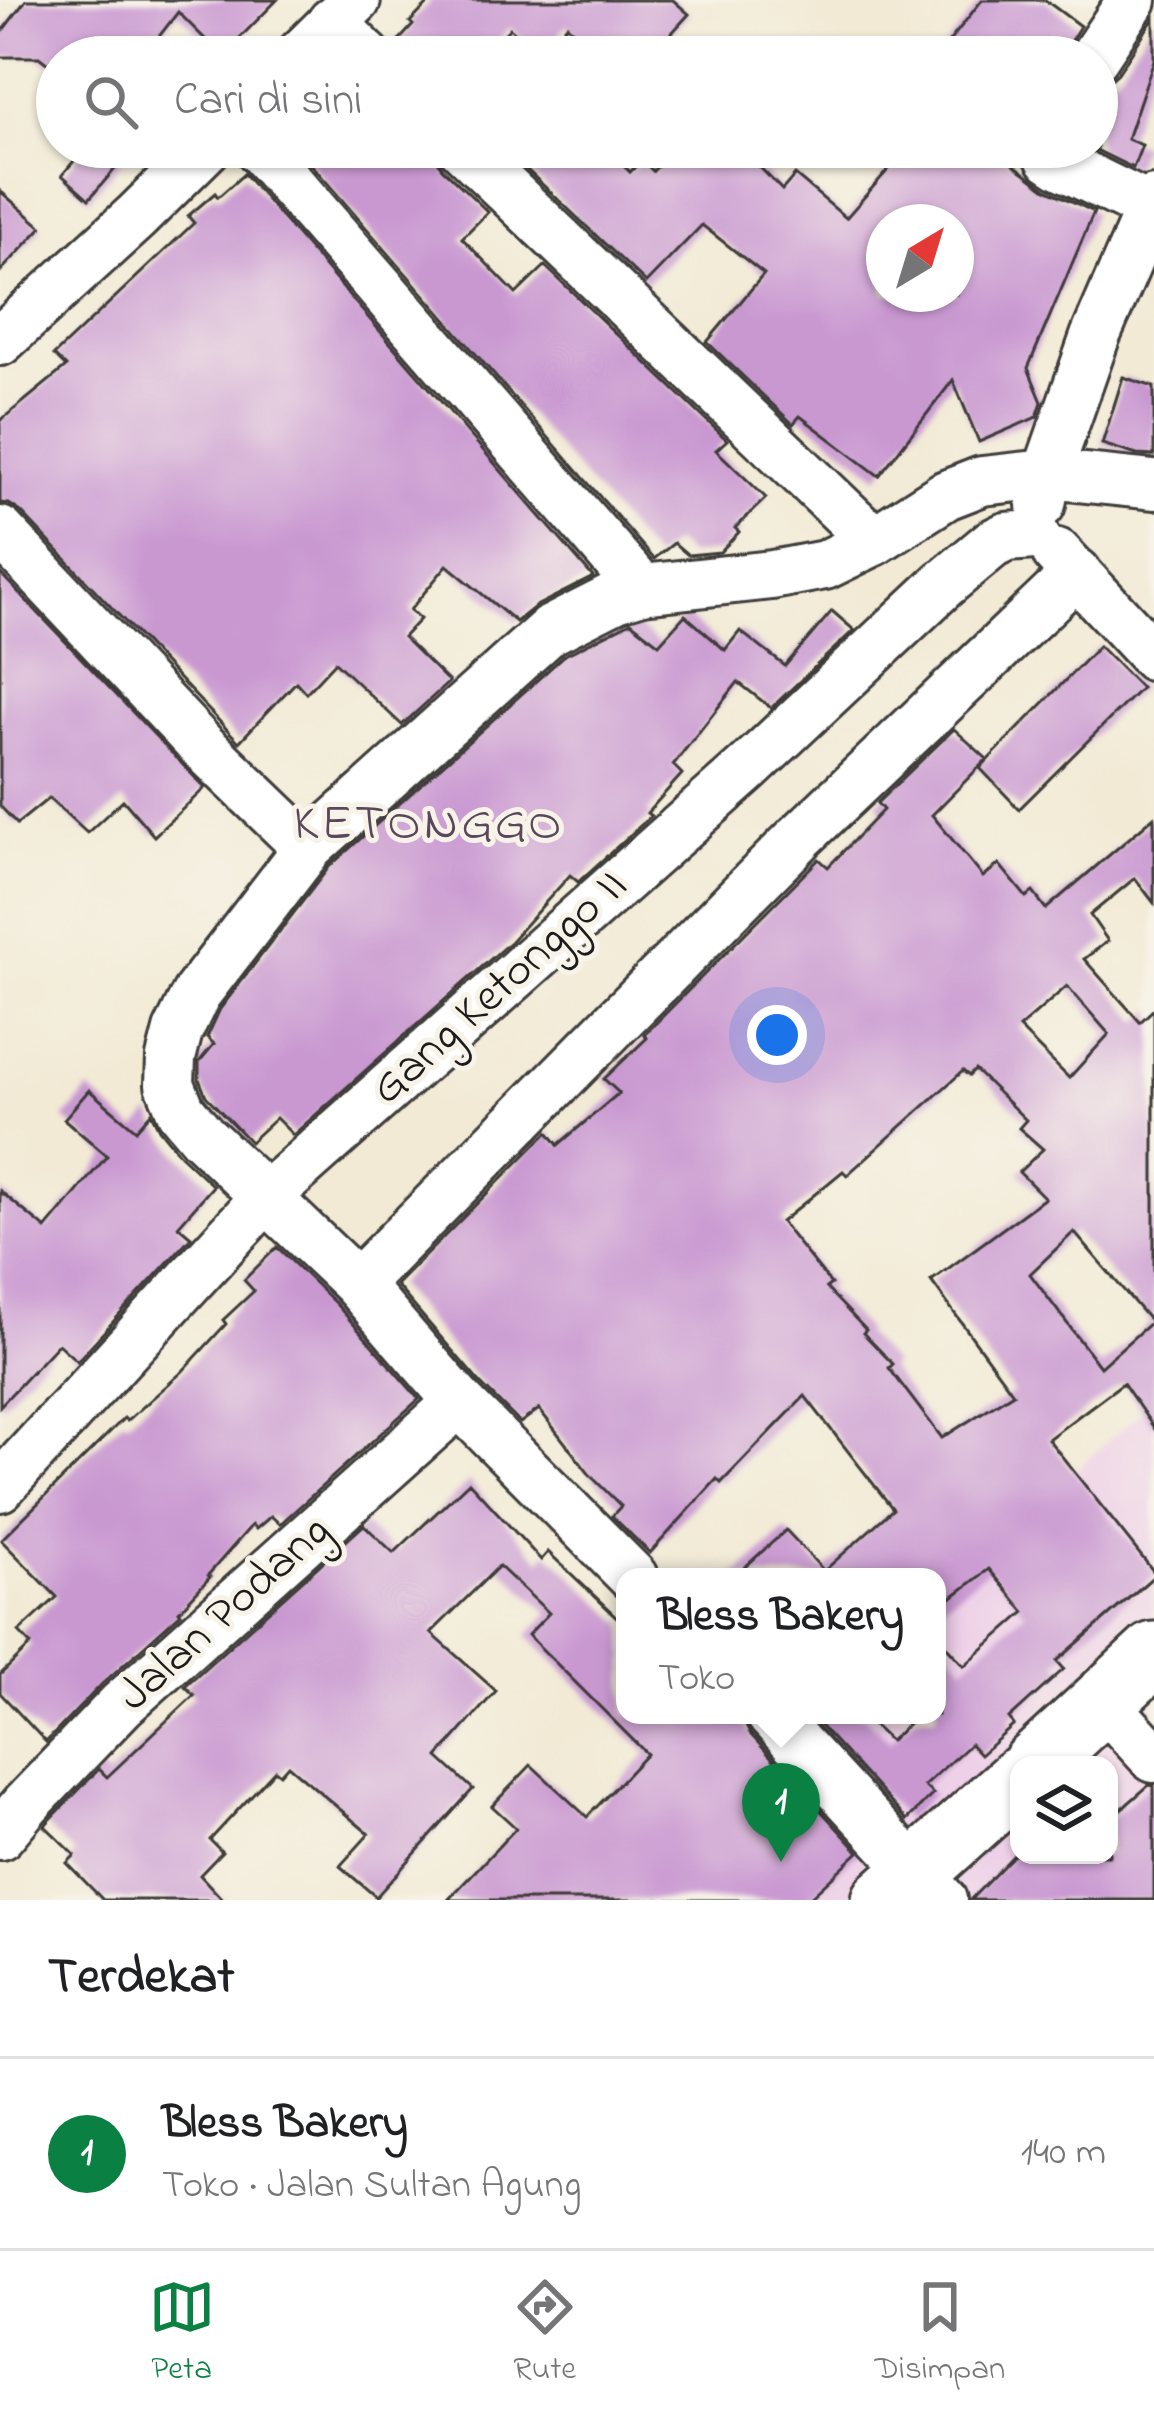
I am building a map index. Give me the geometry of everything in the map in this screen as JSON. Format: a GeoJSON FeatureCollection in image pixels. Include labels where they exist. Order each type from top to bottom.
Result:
{"type":"FeatureCollection","features":[{"type":"Feature","properties":{"kind":"main road"},"geometry":{"type":"LineString","coordinates":[[1044,1756],[1154,1654]]}},
{"type":"Feature","properties":{"kind":"main road"},"geometry":{"type":"LineString","coordinates":[[914,1891],[1010,1789]]}},
{"type":"Feature","properties":{"kind":"street"},"geometry":{"type":"LineString","coordinates":[[1108,36],[1132,0]]}},
{"type":"Feature","properties":{"kind":"street"},"geometry":{"type":"LineString","coordinates":[[319,36],[344,11]]}},
{"type":"Feature","properties":{"kind":"street"},"geometry":{"type":"LineString","coordinates":[[0,341],[186,168]]}},
{"type":"Feature","properties":{"kind":"street"},"geometry":{"type":"LineString","coordinates":[[276,168],[642,589]]}},
{"type":"Feature","properties":{"kind":"street"},"geometry":{"type":"LineString","coordinates":[[484,168],[874,541]]}},
{"type":"Feature","properties":{"kind":"street"},"geometry":{"type":"LineString","coordinates":[[1069,168],[1152,204],[1094,337],[1047,474],[1035,535],[1154,657]]}},
{"type":"Feature","properties":{"kind":"street"},"geometry":{"type":"LineString","coordinates":[[624,1568],[459,1402],[357,1284],[181,1111],[170,1084],[171,1058],[196,994],[308,848],[550,631],[642,589],[825,566],[946,495],[982,481],[1047,474],[1154,485]]}},
{"type":"Feature","properties":{"kind":"street"},"geometry":{"type":"LineString","coordinates":[[0,531],[200,744],[308,848]]}},
{"type":"Feature","properties":{"kind":"street","name":"Gang Ketonggo II"},"geometry":{"type":"LineString","coordinates":[[0,1487],[267,1196],[747,769],[944,584],[992,544],[1006,537],[1035,535]]}},
{"type":"Feature","properties":{"kind":"street"},"geometry":{"type":"LineString","coordinates":[[357,1284],[800,837],[1077,573]]}},
{"type":"Feature","properties":{"kind":"street","name":"Jalan Podang"},"geometry":{"type":"LineString","coordinates":[[0,1835],[122,1705],[459,1402]]}},
{"type":"Feature","properties":{"kind":"street"},"geometry":{"type":"LineString","coordinates":[[1102,1702],[1154,1758]]}},
{"type":"Feature","properties":{"kind":"street"},"geometry":{"type":"LineString","coordinates":[[778,1724],[914,1891]]}},
{"type":"Feature","properties":{"kind":"shaded area"},"geometry":{"type":"Polygon","coordinates":[[[1154,1400],[1154,1900],[594,1900],[791,1724],[946,1724],[946,1586],[1154,1400]]]}},
{"type":"Feature","properties":{"kind":"building"},"geometry":{"type":"Polygon","coordinates":[[[26,0],[277,0],[242,36],[202,36],[178,12],[159,36],[36,36],[36,57],[0,57],[0,34],[26,0]]]}},
{"type":"Feature","properties":{"kind":"building"},"geometry":{"type":"Polygon","coordinates":[[[432,0],[673,0],[689,14],[669,36],[579,36],[567,25],[557,36],[519,36],[510,28],[502,36],[403,36],[413,25],[410,22],[432,0]]]}},
{"type":"Feature","properties":{"kind":"building"},"geometry":{"type":"Polygon","coordinates":[[[982,0],[1045,0],[1080,26],[1074,36],[954,36],[982,0]]]}},
{"type":"Feature","properties":{"kind":"building"},"geometry":{"type":"Polygon","coordinates":[[[1154,18],[1154,60],[1127,139],[1142,145],[1133,168],[1118,161],[1118,73],[1154,18]]]}},
{"type":"Feature","properties":{"kind":"building"},"geometry":{"type":"Polygon","coordinates":[[[68,168],[116,168],[89,199],[62,175],[68,168]]]}},
{"type":"Feature","properties":{"kind":"building"},"geometry":{"type":"Polygon","coordinates":[[[314,168],[442,168],[488,212],[462,238],[516,294],[545,266],[727,440],[716,450],[766,498],[735,528],[739,532],[720,552],[688,555],[674,543],[654,559],[314,168]]]}},
{"type":"Feature","properties":{"kind":"building"},"geometry":{"type":"Polygon","coordinates":[[[525,168],[626,168],[630,172],[634,168],[761,168],[782,190],[795,175],[846,218],[890,168],[1018,168],[1046,189],[1094,212],[1028,368],[1042,402],[1037,417],[979,442],[953,380],[879,476],[800,416],[793,424],[707,342],[764,274],[702,225],[646,283],[525,168]]]}},
{"type":"Feature","properties":{"kind":"building"},"geometry":{"type":"Polygon","coordinates":[[[244,174],[593,577],[536,606],[516,622],[447,565],[410,610],[420,619],[403,637],[449,682],[402,725],[335,662],[306,693],[296,682],[239,742],[21,512],[0,503],[0,421],[66,367],[54,355],[194,223],[188,216],[244,174]]]}},
{"type":"Feature","properties":{"kind":"building"},"geometry":{"type":"Polygon","coordinates":[[[0,191],[42,227],[0,272],[0,191]]]}},
{"type":"Feature","properties":{"kind":"building"},"geometry":{"type":"Polygon","coordinates":[[[1123,377],[1154,387],[1154,456],[1102,444],[1123,377]]]}},
{"type":"Feature","properties":{"kind":"building"},"geometry":{"type":"Polygon","coordinates":[[[0,573],[205,788],[154,836],[123,800],[87,833],[49,798],[17,824],[0,806],[0,573]]]}},
{"type":"Feature","properties":{"kind":"building"},"geometry":{"type":"Polygon","coordinates":[[[832,611],[854,630],[771,708],[738,682],[673,765],[682,774],[647,813],[651,816],[578,882],[570,875],[511,941],[293,1135],[276,1118],[250,1142],[206,1096],[199,1062],[214,1044],[207,1037],[220,1009],[329,867],[565,655],[631,622],[659,644],[685,615],[725,650],[740,631],[785,666],[832,611]]]}},
{"type":"Feature","properties":{"kind":"building"},"geometry":{"type":"Polygon","coordinates":[[[1099,646],[1141,688],[1019,809],[980,768],[1099,646]]]}},
{"type":"Feature","properties":{"kind":"building"},"geometry":{"type":"Polygon","coordinates":[[[954,729],[987,759],[932,815],[983,877],[999,864],[1026,897],[1033,892],[1046,909],[1154,817],[1154,903],[1135,878],[1090,915],[1108,941],[1084,959],[1140,1022],[1154,1009],[1154,1428],[1123,1383],[1048,1439],[1154,1576],[1057,1661],[1064,1669],[1009,1719],[1014,1725],[980,1755],[970,1744],[924,1786],[933,1794],[907,1820],[818,1724],[872,1724],[890,1741],[908,1724],[946,1724],[946,1646],[964,1666],[1025,1612],[989,1569],[946,1602],[946,1568],[827,1568],[893,1509],[805,1396],[721,1483],[717,1479],[650,1553],[612,1516],[621,1506],[590,1475],[539,1409],[520,1423],[396,1285],[548,1132],[558,1145],[619,1093],[604,1079],[647,1038],[644,1035],[819,859],[828,867],[883,810],[877,803],[954,729]],[[1067,986],[1019,1028],[1069,1078],[1109,1034],[1067,986]],[[975,1070],[969,1076],[963,1071],[847,1175],[843,1171],[781,1222],[831,1284],[826,1288],[893,1364],[889,1368],[942,1438],[1013,1393],[931,1281],[1045,1198],[1019,1172],[1043,1149],[1019,1128],[1026,1120],[975,1070]],[[1074,1232],[1030,1274],[1100,1367],[1151,1322],[1074,1232]]]}},
{"type":"Feature","properties":{"kind":"building"},"geometry":{"type":"Polygon","coordinates":[[[89,1090],[136,1130],[151,1113],[180,1155],[213,1186],[178,1226],[191,1237],[77,1361],[58,1344],[0,1406],[0,1191],[46,1229],[107,1156],[64,1119],[89,1090]]]}},
{"type":"Feature","properties":{"kind":"building"},"geometry":{"type":"Polygon","coordinates":[[[277,1247],[336,1304],[419,1399],[280,1524],[271,1516],[256,1529],[252,1525],[181,1613],[46,1742],[0,1693],[0,1675],[31,1645],[19,1632],[57,1597],[1,1540],[124,1418],[127,1421],[182,1372],[226,1324],[223,1320],[254,1291],[244,1280],[277,1247]]]}},
{"type":"Feature","properties":{"kind":"building"},"geometry":{"type":"Polygon","coordinates":[[[469,1482],[541,1560],[548,1552],[616,1616],[616,1723],[528,1635],[549,1613],[499,1566],[431,1633],[496,1691],[438,1757],[473,1789],[376,1897],[340,1866],[369,1834],[288,1765],[280,1774],[275,1770],[210,1840],[222,1852],[200,1875],[223,1900],[103,1900],[67,1863],[75,1855],[47,1823],[99,1769],[107,1777],[194,1695],[185,1686],[364,1525],[394,1553],[469,1482]]]}},
{"type":"Feature","properties":{"kind":"building"},"geometry":{"type":"Polygon","coordinates":[[[786,1530],[821,1568],[744,1568],[786,1530]]]}},
{"type":"Feature","properties":{"kind":"building"},"geometry":{"type":"Polygon","coordinates":[[[617,1724],[745,1724],[859,1852],[807,1900],[448,1900],[516,1828],[492,1806],[531,1765],[587,1817],[647,1754],[617,1724]]]}},
{"type":"Feature","properties":{"kind":"building"},"geometry":{"type":"Polygon","coordinates":[[[1149,1785],[1154,1786],[1154,1900],[970,1900],[1010,1859],[1010,1864],[1118,1864],[1118,1812],[1149,1785]]]}},
{"type":"Feature","properties":{"kind":"place","name":"Bless Bakery"},"geometry":{"type":"Point","coordinates":[781,1862]}},
{"type":"Feature","properties":{"kind":"district","name":"KETONGGO"},"geometry":{"type":"Point","coordinates":[429,825]}}]}
